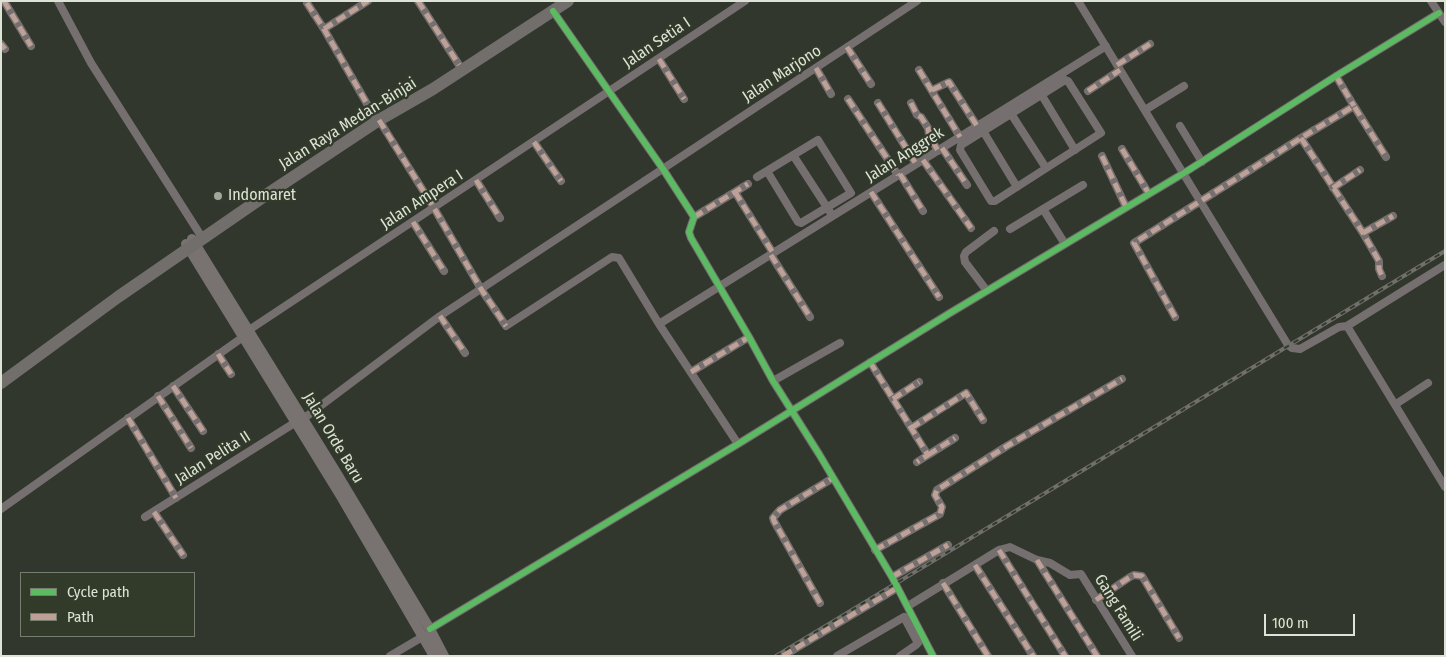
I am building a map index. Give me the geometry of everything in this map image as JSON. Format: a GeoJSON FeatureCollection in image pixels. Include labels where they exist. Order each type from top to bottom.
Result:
{"type":"FeatureCollection","features":[{"type":"Feature","properties":{"kind":"highway","name":"Jalan Raya Medan-Binjai"},"geometry":{"type":"LineString","coordinates":[[1,373],[84,313],[377,118],[553,6],[568,1]]}},
{"type":"Feature","properties":{"kind":"highway","name":"Jalan Raya Medan-Binjai"},"geometry":{"type":"LineString","coordinates":[[377,118],[433,89],[553,6]]}},
{"type":"Feature","properties":{"kind":"highway","name":"Jalan Raya Medan-Binjai"},"geometry":{"type":"LineString","coordinates":[[1,383],[194,241]]}},
{"type":"Feature","properties":{"kind":"main road","name":"Jalan Orde Baru"},"geometry":{"type":"LineString","coordinates":[[194,241],[246,334],[427,632],[444,656]]}},
{"type":"Feature","properties":{"kind":"main road","name":"Jalan Orde Baru"},"geometry":{"type":"LineString","coordinates":[[427,632],[434,656]]}},
{"type":"Feature","properties":{"kind":"street"},"geometry":{"type":"LineString","coordinates":[[4,1],[31,46]]}},
{"type":"Feature","properties":{"kind":"street"},"geometry":{"type":"LineString","coordinates":[[58,1],[91,63],[194,241]]}},
{"type":"Feature","properties":{"kind":"street"},"geometry":{"type":"LineString","coordinates":[[324,29],[368,1]]}},
{"type":"Feature","properties":{"kind":"street"},"geometry":{"type":"LineString","coordinates":[[418,1],[459,65]]}},
{"type":"Feature","properties":{"kind":"street","name":"Jalan Setia I"},"geometry":{"type":"LineString","coordinates":[[610,92],[746,1]]}},
{"type":"Feature","properties":{"kind":"street","name":"Jalan Marjono"},"geometry":{"type":"LineString","coordinates":[[481,288],[917,1]]}},
{"type":"Feature","properties":{"kind":"street"},"geometry":{"type":"LineString","coordinates":[[1078,1],[1288,345],[1292,348],[1300,349],[1339,327],[1347,326],[1445,265]]}},
{"type":"Feature","properties":{"kind":"street"},"geometry":{"type":"LineString","coordinates":[[1431,1],[1445,22]]}},
{"type":"Feature","properties":{"kind":"street"},"geometry":{"type":"LineString","coordinates":[[307,3],[506,326],[616,256],[738,444]]}},
{"type":"Feature","properties":{"kind":"street"},"geometry":{"type":"LineString","coordinates":[[553,6],[694,217]]}},
{"type":"Feature","properties":{"kind":"street"},"geometry":{"type":"LineString","coordinates":[[390,656],[870,362],[1202,162],[1439,13]]}},
{"type":"Feature","properties":{"kind":"street"},"geometry":{"type":"LineString","coordinates":[[1088,91],[1150,44]]}},
{"type":"Feature","properties":{"kind":"street","name":"Jalan Anggrek"},"geometry":{"type":"LineString","coordinates":[[659,324],[960,136],[980,128],[1009,110],[1106,46]]}},
{"type":"Feature","properties":{"kind":"street"},"geometry":{"type":"LineString","coordinates":[[847,47],[871,84]]}},
{"type":"Feature","properties":{"kind":"street"},"geometry":{"type":"LineString","coordinates":[[659,59],[684,99]]}},
{"type":"Feature","properties":{"kind":"street"},"geometry":{"type":"LineString","coordinates":[[816,68],[831,94]]}},
{"type":"Feature","properties":{"kind":"street"},"geometry":{"type":"LineString","coordinates":[[919,70],[960,136]]}},
{"type":"Feature","properties":{"kind":"street"},"geometry":{"type":"LineString","coordinates":[[1336,76],[1386,157]]}},
{"type":"Feature","properties":{"kind":"street"},"geometry":{"type":"LineString","coordinates":[[980,128],[960,147],[989,199],[995,201],[1101,134],[1101,131],[1068,81],[1061,81],[1041,94],[1009,110],[1046,168]]}},
{"type":"Feature","properties":{"kind":"street"},"geometry":{"type":"LineString","coordinates":[[932,90],[949,82],[1017,187]]}},
{"type":"Feature","properties":{"kind":"street"},"geometry":{"type":"LineString","coordinates":[[1145,110],[1184,86]]}},
{"type":"Feature","properties":{"kind":"street","name":"Jalan Ampera I"},"geometry":{"type":"LineString","coordinates":[[1,509],[246,334],[610,92]]}},
{"type":"Feature","properties":{"kind":"street"},"geometry":{"type":"LineString","coordinates":[[1041,94],[1075,150]]}},
{"type":"Feature","properties":{"kind":"street"},"geometry":{"type":"LineString","coordinates":[[848,100],[923,211]]}},
{"type":"Feature","properties":{"kind":"street"},"geometry":{"type":"LineString","coordinates":[[878,103],[920,162],[971,228]]}},
{"type":"Feature","properties":{"kind":"street"},"geometry":{"type":"LineString","coordinates":[[911,103],[917,115],[921,117],[928,128],[929,135],[967,185]]}},
{"type":"Feature","properties":{"kind":"street"},"geometry":{"type":"LineString","coordinates":[[1175,317],[1134,243],[1200,200],[1354,106]]}},
{"type":"Feature","properties":{"kind":"street"},"geometry":{"type":"LineString","coordinates":[[1180,126],[1202,162]]}},
{"type":"Feature","properties":{"kind":"street"},"geometry":{"type":"LineString","coordinates":[[1301,138],[1363,233],[1379,261],[1379,270],[1382,276]]}},
{"type":"Feature","properties":{"kind":"street"},"geometry":{"type":"LineString","coordinates":[[757,177],[816,141],[819,142],[851,193],[805,223],[798,222],[767,172]]}},
{"type":"Feature","properties":{"kind":"street"},"geometry":{"type":"LineString","coordinates":[[534,142],[561,180]]}},
{"type":"Feature","properties":{"kind":"street"},"geometry":{"type":"LineString","coordinates":[[1122,149],[1149,194]]}},
{"type":"Feature","properties":{"kind":"street"},"geometry":{"type":"LineString","coordinates":[[793,155],[832,216]]}},
{"type":"Feature","properties":{"kind":"street"},"geometry":{"type":"LineString","coordinates":[[1102,156],[1126,207]]}},
{"type":"Feature","properties":{"kind":"street"},"geometry":{"type":"LineString","coordinates":[[1333,188],[1360,170]]}},
{"type":"Feature","properties":{"kind":"street"},"geometry":{"type":"LineString","coordinates":[[476,180],[500,218]]}},
{"type":"Feature","properties":{"kind":"street"},"geometry":{"type":"LineString","coordinates":[[748,184],[694,217],[689,232],[691,238],[750,337],[773,381],[834,478],[892,577],[933,656]]}},
{"type":"Feature","properties":{"kind":"street"},"geometry":{"type":"LineString","coordinates":[[1010,229],[1083,185]]}},
{"type":"Feature","properties":{"kind":"street"},"geometry":{"type":"LineString","coordinates":[[735,192],[810,317]]}},
{"type":"Feature","properties":{"kind":"street"},"geometry":{"type":"LineString","coordinates":[[871,192],[939,297]]}},
{"type":"Feature","properties":{"kind":"street"},"geometry":{"type":"LineString","coordinates":[[1043,209],[1064,244]]}},
{"type":"Feature","properties":{"kind":"street"},"geometry":{"type":"LineString","coordinates":[[1363,233],[1393,216]]}},
{"type":"Feature","properties":{"kind":"street"},"geometry":{"type":"LineString","coordinates":[[413,222],[444,271]]}},
{"type":"Feature","properties":{"kind":"street"},"geometry":{"type":"LineString","coordinates":[[987,291],[965,262],[964,256],[966,252],[994,231]]}},
{"type":"Feature","properties":{"kind":"street","name":"Jalan Pelita II"},"geometry":{"type":"LineString","coordinates":[[146,517],[299,420],[481,288]]}},
{"type":"Feature","properties":{"kind":"street"},"geometry":{"type":"LineString","coordinates":[[440,316],[465,353]]}},
{"type":"Feature","properties":{"kind":"street"},"geometry":{"type":"LineString","coordinates":[[1347,326],[1445,486]]}},
{"type":"Feature","properties":{"kind":"street"},"geometry":{"type":"LineString","coordinates":[[691,372],[750,337]]}},
{"type":"Feature","properties":{"kind":"street"},"geometry":{"type":"LineString","coordinates":[[773,381],[840,343]]}},
{"type":"Feature","properties":{"kind":"street"},"geometry":{"type":"LineString","coordinates":[[218,354],[231,374]]}},
{"type":"Feature","properties":{"kind":"street"},"geometry":{"type":"LineString","coordinates":[[870,362],[928,455]]}},
{"type":"Feature","properties":{"kind":"street"},"geometry":{"type":"LineString","coordinates":[[875,550],[940,514],[942,507],[935,495],[937,490],[1007,446],[1122,380]]}},
{"type":"Feature","properties":{"kind":"street"},"geometry":{"type":"LineString","coordinates":[[893,399],[919,382]]}},
{"type":"Feature","properties":{"kind":"street"},"geometry":{"type":"LineString","coordinates":[[1396,404],[1428,383]]}},
{"type":"Feature","properties":{"kind":"street"},"geometry":{"type":"LineString","coordinates":[[173,386],[203,431]]}},
{"type":"Feature","properties":{"kind":"street"},"geometry":{"type":"LineString","coordinates":[[911,428],[966,394],[983,420]]}},
{"type":"Feature","properties":{"kind":"street"},"geometry":{"type":"LineString","coordinates":[[158,396],[191,448]]}},
{"type":"Feature","properties":{"kind":"street"},"geometry":{"type":"LineString","coordinates":[[128,418],[176,498]]}},
{"type":"Feature","properties":{"kind":"street"},"geometry":{"type":"LineString","coordinates":[[917,462],[955,438]]}},
{"type":"Feature","properties":{"kind":"street"},"geometry":{"type":"LineString","coordinates":[[820,604],[774,518],[780,510],[834,478]]}},
{"type":"Feature","properties":{"kind":"street"},"geometry":{"type":"LineString","coordinates":[[154,512],[183,555]]}},
{"type":"Feature","properties":{"kind":"street"},"geometry":{"type":"LineString","coordinates":[[892,577],[948,545]]}},
{"type":"Feature","properties":{"kind":"street"},"geometry":{"type":"LineString","coordinates":[[908,606],[999,550],[1010,547],[1037,560],[1097,656]]}},
{"type":"Feature","properties":{"kind":"street"},"geometry":{"type":"LineString","coordinates":[[999,550],[1065,656]]}},
{"type":"Feature","properties":{"kind":"street","name":"Gang Famili"},"geometry":{"type":"LineString","coordinates":[[1037,560],[1050,563],[1070,575],[1081,574],[1132,656]]}},
{"type":"Feature","properties":{"kind":"street"},"geometry":{"type":"LineString","coordinates":[[975,565],[1033,656]]}},
{"type":"Feature","properties":{"kind":"street"},"geometry":{"type":"LineString","coordinates":[[1096,600],[1130,577],[1134,575],[1142,576],[1180,638]]}},
{"type":"Feature","properties":{"kind":"street"},"geometry":{"type":"LineString","coordinates":[[943,583],[988,656]]}},
{"type":"Feature","properties":{"kind":"street"},"geometry":{"type":"LineString","coordinates":[[783,656],[897,588]]}},
{"type":"Feature","properties":{"kind":"street"},"geometry":{"type":"LineString","coordinates":[[837,656],[904,617],[918,643],[900,656]]}},
{"type":"Feature","properties":{"kind":"railway"},"geometry":{"type":"LineString","coordinates":[[776,656],[1445,251]]}},
{"type":"Feature","properties":{"kind":"marked path"},"geometry":{"type":"LineString","coordinates":[[4,1],[31,46]]}},
{"type":"Feature","properties":{"kind":"marked path"},"geometry":{"type":"LineString","coordinates":[[324,29],[368,1]]}},
{"type":"Feature","properties":{"kind":"marked path"},"geometry":{"type":"LineString","coordinates":[[418,1],[459,65]]}},
{"type":"Feature","properties":{"kind":"marked path"},"geometry":{"type":"LineString","coordinates":[[307,3],[374,116]]}},
{"type":"Feature","properties":{"kind":"marked path"},"geometry":{"type":"LineString","coordinates":[[1,44],[5,49]]}},
{"type":"Feature","properties":{"kind":"marked path"},"geometry":{"type":"LineString","coordinates":[[1117,65],[1150,44]]}},
{"type":"Feature","properties":{"kind":"marked path"},"geometry":{"type":"LineString","coordinates":[[847,47],[871,84]]}},
{"type":"Feature","properties":{"kind":"marked path"},"geometry":{"type":"LineString","coordinates":[[659,59],[684,99]]}},
{"type":"Feature","properties":{"kind":"marked path"},"geometry":{"type":"LineString","coordinates":[[816,68],[831,94]]}},
{"type":"Feature","properties":{"kind":"marked path"},"geometry":{"type":"LineString","coordinates":[[919,70],[960,137]]}},
{"type":"Feature","properties":{"kind":"marked path"},"geometry":{"type":"LineString","coordinates":[[1088,91],[1120,70]]}},
{"type":"Feature","properties":{"kind":"marked path"},"geometry":{"type":"LineString","coordinates":[[1336,76],[1354,106]]}},
{"type":"Feature","properties":{"kind":"marked path"},"geometry":{"type":"LineString","coordinates":[[932,90],[949,82],[977,126]]}},
{"type":"Feature","properties":{"kind":"marked path"},"geometry":{"type":"LineString","coordinates":[[848,99],[898,175]]}},
{"type":"Feature","properties":{"kind":"marked path"},"geometry":{"type":"LineString","coordinates":[[878,103],[916,164]]}},
{"type":"Feature","properties":{"kind":"marked path"},"geometry":{"type":"LineString","coordinates":[[911,103],[917,115],[921,117],[928,128],[929,135],[938,151]]}},
{"type":"Feature","properties":{"kind":"marked path"},"geometry":{"type":"LineString","coordinates":[[1175,317],[1134,243],[1354,106],[1386,157]]}},
{"type":"Feature","properties":{"kind":"marked path"},"geometry":{"type":"LineString","coordinates":[[379,120],[434,208],[481,289],[506,326]]}},
{"type":"Feature","properties":{"kind":"marked path"},"geometry":{"type":"LineString","coordinates":[[1301,138],[1363,233],[1379,261],[1379,269],[1382,276]]}},
{"type":"Feature","properties":{"kind":"marked path"},"geometry":{"type":"LineString","coordinates":[[534,142],[561,181]]}},
{"type":"Feature","properties":{"kind":"marked path"},"geometry":{"type":"LineString","coordinates":[[942,148],[967,185]]}},
{"type":"Feature","properties":{"kind":"marked path"},"geometry":{"type":"LineString","coordinates":[[1122,149],[1149,194]]}},
{"type":"Feature","properties":{"kind":"marked path"},"geometry":{"type":"LineString","coordinates":[[1102,156],[1126,207]]}},
{"type":"Feature","properties":{"kind":"marked path"},"geometry":{"type":"LineString","coordinates":[[923,160],[971,228]]}},
{"type":"Feature","properties":{"kind":"marked path"},"geometry":{"type":"LineString","coordinates":[[1333,188],[1360,170]]}},
{"type":"Feature","properties":{"kind":"marked path"},"geometry":{"type":"LineString","coordinates":[[900,174],[923,211]]}},
{"type":"Feature","properties":{"kind":"marked path"},"geometry":{"type":"LineString","coordinates":[[476,180],[500,218]]}},
{"type":"Feature","properties":{"kind":"marked path"},"geometry":{"type":"LineString","coordinates":[[694,217],[748,184]]}},
{"type":"Feature","properties":{"kind":"marked path"},"geometry":{"type":"LineString","coordinates":[[735,192],[773,253]]}},
{"type":"Feature","properties":{"kind":"marked path"},"geometry":{"type":"LineString","coordinates":[[871,192],[939,297]]}},
{"type":"Feature","properties":{"kind":"marked path"},"geometry":{"type":"LineString","coordinates":[[1363,233],[1393,216]]}},
{"type":"Feature","properties":{"kind":"marked path"},"geometry":{"type":"LineString","coordinates":[[413,222],[444,271]]}},
{"type":"Feature","properties":{"kind":"marked path"},"geometry":{"type":"LineString","coordinates":[[771,255],[810,317]]}},
{"type":"Feature","properties":{"kind":"marked path"},"geometry":{"type":"LineString","coordinates":[[440,316],[465,353]]}},
{"type":"Feature","properties":{"kind":"marked path"},"geometry":{"type":"LineString","coordinates":[[691,372],[749,337]]}},
{"type":"Feature","properties":{"kind":"marked path"},"geometry":{"type":"LineString","coordinates":[[218,354],[231,374]]}},
{"type":"Feature","properties":{"kind":"marked path"},"geometry":{"type":"LineString","coordinates":[[870,362],[928,455],[917,462]]}},
{"type":"Feature","properties":{"kind":"marked path"},"geometry":{"type":"LineString","coordinates":[[875,550],[940,514],[942,507],[935,495],[937,490],[1007,446],[1122,379]]}},
{"type":"Feature","properties":{"kind":"marked path"},"geometry":{"type":"LineString","coordinates":[[893,399],[919,382]]}},
{"type":"Feature","properties":{"kind":"marked path"},"geometry":{"type":"LineString","coordinates":[[173,386],[203,431]]}},
{"type":"Feature","properties":{"kind":"marked path"},"geometry":{"type":"LineString","coordinates":[[911,428],[966,393],[983,420]]}},
{"type":"Feature","properties":{"kind":"marked path"},"geometry":{"type":"LineString","coordinates":[[158,396],[191,448]]}},
{"type":"Feature","properties":{"kind":"marked path"},"geometry":{"type":"LineString","coordinates":[[128,418],[176,498]]}},
{"type":"Feature","properties":{"kind":"marked path"},"geometry":{"type":"LineString","coordinates":[[928,455],[955,438]]}},
{"type":"Feature","properties":{"kind":"marked path"},"geometry":{"type":"LineString","coordinates":[[820,603],[773,518],[780,510],[833,478]]}},
{"type":"Feature","properties":{"kind":"marked path"},"geometry":{"type":"LineString","coordinates":[[154,512],[183,555]]}},
{"type":"Feature","properties":{"kind":"marked path"},"geometry":{"type":"LineString","coordinates":[[892,577],[948,545]]}},
{"type":"Feature","properties":{"kind":"marked path"},"geometry":{"type":"LineString","coordinates":[[999,550],[1065,656]]}},
{"type":"Feature","properties":{"kind":"marked path"},"geometry":{"type":"LineString","coordinates":[[1037,560],[1097,656]]}},
{"type":"Feature","properties":{"kind":"marked path"},"geometry":{"type":"LineString","coordinates":[[975,565],[1033,656]]}},
{"type":"Feature","properties":{"kind":"marked path"},"geometry":{"type":"LineString","coordinates":[[1096,600],[1130,577],[1134,575],[1142,576],[1179,638]]}},
{"type":"Feature","properties":{"kind":"marked path"},"geometry":{"type":"LineString","coordinates":[[943,583],[988,656]]}},
{"type":"Feature","properties":{"kind":"marked path"},"geometry":{"type":"LineString","coordinates":[[783,656],[897,588]]}},
{"type":"Feature","properties":{"kind":"cycle path"},"geometry":{"type":"LineString","coordinates":[[553,11],[663,169],[694,217],[689,232],[691,238],[773,381],[892,577],[933,656]]}},
{"type":"Feature","properties":{"kind":"cycle path"},"geometry":{"type":"LineString","coordinates":[[430,629],[1184,173],[1439,13]]}},
{"type":"Feature","properties":{"kind":"place","name":"Indomaret"},"geometry":{"type":"Point","coordinates":[218,196]}}]}
